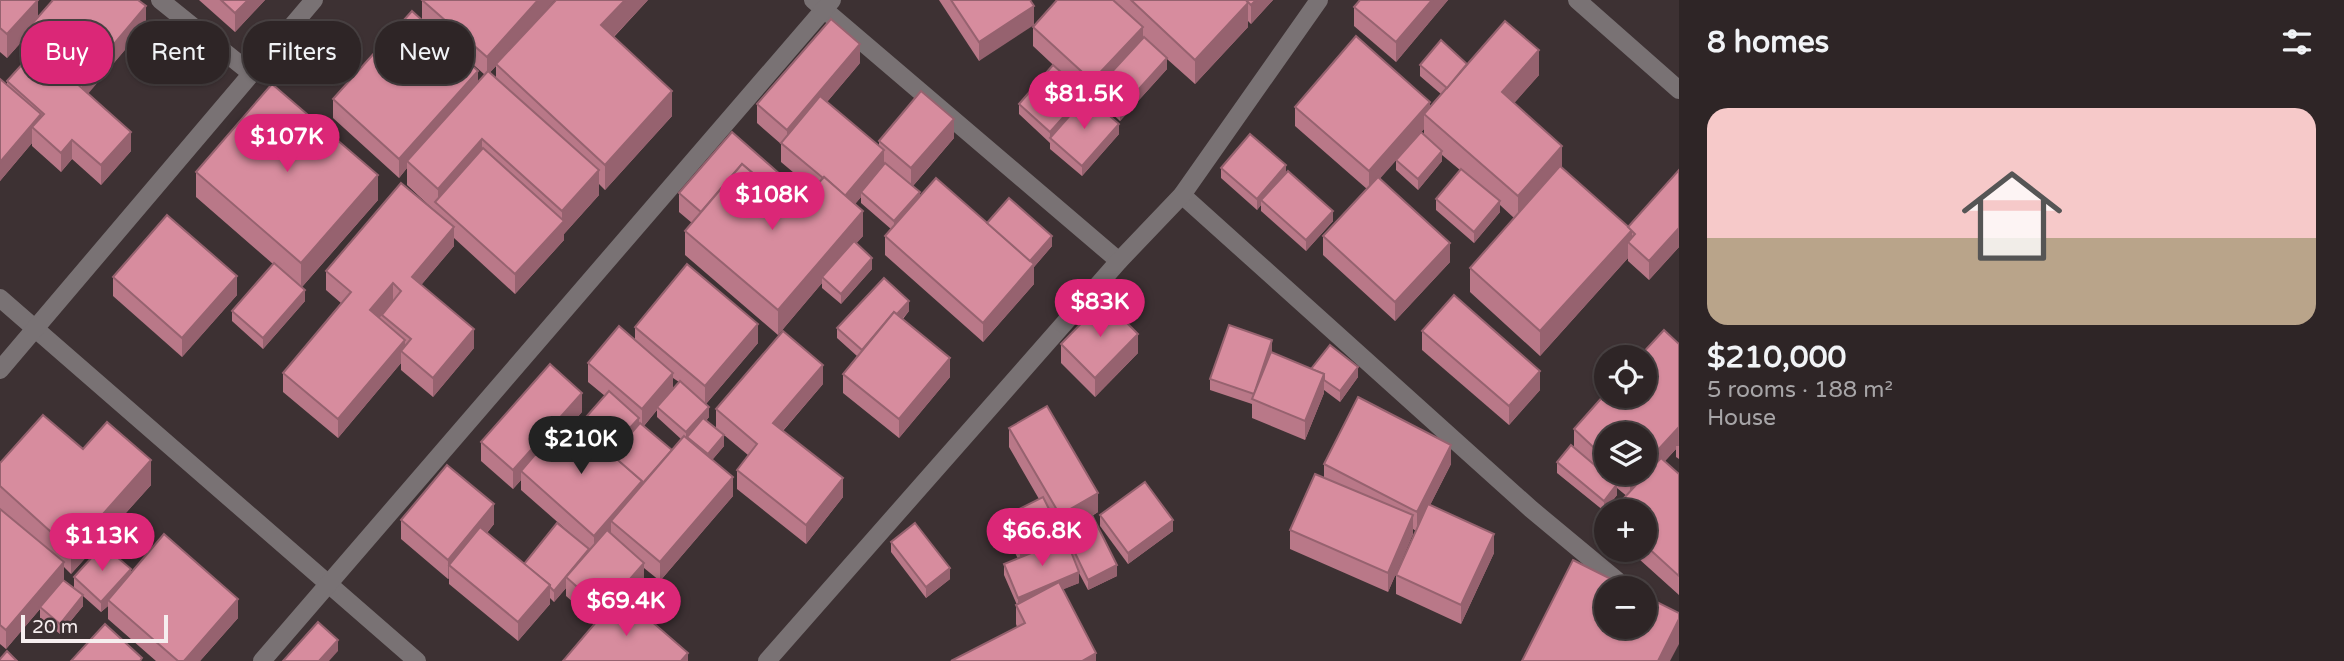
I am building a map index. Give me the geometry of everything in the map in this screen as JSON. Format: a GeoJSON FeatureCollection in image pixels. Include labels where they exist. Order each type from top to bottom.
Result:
{"type":"FeatureCollection","features":[{"type":"Feature","properties":{"kind":"street"},"geometry":{"type":"LineString","coordinates":[[160,0],[243,67]]}},
{"type":"Feature","properties":{"kind":"street"},"geometry":{"type":"LineString","coordinates":[[296,21],[314,0]]}},
{"type":"Feature","properties":{"kind":"street"},"geometry":{"type":"LineString","coordinates":[[767,661],[1119,261],[1182,195],[1319,0]]}},
{"type":"Feature","properties":{"kind":"street"},"geometry":{"type":"LineString","coordinates":[[1577,0],[1679,90]]}},
{"type":"Feature","properties":{"kind":"street"},"geometry":{"type":"LineString","coordinates":[[262,661],[823,3],[1119,261]]}},
{"type":"Feature","properties":{"kind":"street"},"geometry":{"type":"LineString","coordinates":[[0,370],[37,330],[244,84]]}},
{"type":"Feature","properties":{"kind":"street"},"geometry":{"type":"LineString","coordinates":[[1182,195],[1531,509],[1612,576]]}},
{"type":"Feature","properties":{"kind":"street"},"geometry":{"type":"LineString","coordinates":[[0,298],[417,661]]}},
{"type":"Feature","properties":{"kind":"building"},"geometry":{"type":"Polygon","coordinates":[[[0,0],[38,0],[7,34],[0,28],[0,0]]]}},
{"type":"Feature","properties":{"kind":"building"},"geometry":{"type":"Polygon","coordinates":[[[53,0],[138,0],[146,6],[133,21],[127,21],[127,29],[113,45],[113,21],[35,21],[53,0]]]}},
{"type":"Feature","properties":{"kind":"building"},"geometry":{"type":"Polygon","coordinates":[[[221,0],[248,0],[235,13],[221,0]]]}},
{"type":"Feature","properties":{"kind":"building"},"geometry":{"type":"Polygon","coordinates":[[[422,0],[538,0],[487,57],[474,46],[474,21],[446,21],[422,0]]]}},
{"type":"Feature","properties":{"kind":"building"},"geometry":{"type":"Polygon","coordinates":[[[556,0],[625,0],[601,25],[672,91],[605,165],[496,64],[556,0]]]}},
{"type":"Feature","properties":{"kind":"building"},"geometry":{"type":"Polygon","coordinates":[[[951,0],[1030,0],[1034,6],[979,42],[951,0]]]}},
{"type":"Feature","properties":{"kind":"building"},"geometry":{"type":"Polygon","coordinates":[[[1057,0],[1113,0],[1143,27],[1092,81],[1033,27],[1057,0]]]}},
{"type":"Feature","properties":{"kind":"building"},"geometry":{"type":"Polygon","coordinates":[[[1131,0],[1246,0],[1248,3],[1195,60],[1131,0]]]}},
{"type":"Feature","properties":{"kind":"building"},"geometry":{"type":"Polygon","coordinates":[[[1360,0],[1432,0],[1396,42],[1354,7],[1360,0]]]}},
{"type":"Feature","properties":{"kind":"building"},"geometry":{"type":"Polygon","coordinates":[[[412,11],[423,21],[403,21],[412,11]]]}},
{"type":"Feature","properties":{"kind":"building"},"geometry":{"type":"Polygon","coordinates":[[[831,19],[860,44],[787,130],[757,104],[831,19]]]}},
{"type":"Feature","properties":{"kind":"building"},"geometry":{"type":"Polygon","coordinates":[[[1505,21],[1539,50],[1502,92],[1562,146],[1518,196],[1424,114],[1505,21]]]}},
{"type":"Feature","properties":{"kind":"building"},"geometry":{"type":"Polygon","coordinates":[[[1356,36],[1430,102],[1369,171],[1295,107],[1356,36]]]}},
{"type":"Feature","properties":{"kind":"building"},"geometry":{"type":"Polygon","coordinates":[[[1144,37],[1167,58],[1120,110],[1096,89],[1144,37]]]}},
{"type":"Feature","properties":{"kind":"building"},"geometry":{"type":"Polygon","coordinates":[[[1441,40],[1467,64],[1447,88],[1420,65],[1441,40]]]}},
{"type":"Feature","properties":{"kind":"building"},"geometry":{"type":"Polygon","coordinates":[[[375,52],[375,84],[466,84],[399,159],[333,99],[346,84],[361,84],[361,68],[375,52]]]}},
{"type":"Feature","properties":{"kind":"building"},"geometry":{"type":"Polygon","coordinates":[[[1053,65],[1085,93],[1050,132],[1019,104],[1053,65]]]}},
{"type":"Feature","properties":{"kind":"building"},"geometry":{"type":"Polygon","coordinates":[[[21,66],[21,84],[77,84],[131,132],[101,165],[72,140],[61,153],[32,127],[44,114],[7,81],[21,66]]]}},
{"type":"Feature","properties":{"kind":"building"},"geometry":{"type":"Polygon","coordinates":[[[488,71],[599,170],[562,211],[482,139],[438,189],[407,161],[488,71]]]}},
{"type":"Feature","properties":{"kind":"building"},"geometry":{"type":"Polygon","coordinates":[[[0,79],[41,114],[0,162],[0,79]]]}},
{"type":"Feature","properties":{"kind":"building"},"geometry":{"type":"Polygon","coordinates":[[[272,84],[378,175],[301,263],[196,172],[272,84]]]}},
{"type":"Feature","properties":{"kind":"building"},"geometry":{"type":"Polygon","coordinates":[[[921,91],[954,119],[911,168],[879,141],[921,91]]]}},
{"type":"Feature","properties":{"kind":"building"},"geometry":{"type":"Polygon","coordinates":[[[820,96],[884,150],[845,196],[781,143],[820,96]]]}},
{"type":"Feature","properties":{"kind":"building"},"geometry":{"type":"Polygon","coordinates":[[[1087,96],[1119,124],[1082,166],[1050,138],[1087,96]]]}},
{"type":"Feature","properties":{"kind":"building"},"geometry":{"type":"Polygon","coordinates":[[[732,132],[789,182],[778,195],[742,164],[701,212],[679,193],[732,132]]]}},
{"type":"Feature","properties":{"kind":"building"},"geometry":{"type":"Polygon","coordinates":[[[1421,132],[1442,151],[1418,179],[1396,160],[1421,132]]]}},
{"type":"Feature","properties":{"kind":"building"},"geometry":{"type":"Polygon","coordinates":[[[1250,134],[1286,165],[1257,199],[1221,168],[1250,134]]]}},
{"type":"Feature","properties":{"kind":"building"},"geometry":{"type":"Polygon","coordinates":[[[483,148],[564,221],[515,274],[435,202],[483,148]]]}},
{"type":"Feature","properties":{"kind":"building"},"geometry":{"type":"Polygon","coordinates":[[[885,163],[920,192],[894,221],[861,192],[885,163]]]}},
{"type":"Feature","properties":{"kind":"building"},"geometry":{"type":"Polygon","coordinates":[[[742,164],[795,209],[824,177],[863,211],[778,310],[685,231],[742,164]]]}},
{"type":"Feature","properties":{"kind":"building"},"geometry":{"type":"Polygon","coordinates":[[[1560,166],[1632,230],[1540,331],[1470,268],[1560,166]]]}},
{"type":"Feature","properties":{"kind":"building"},"geometry":{"type":"Polygon","coordinates":[[[1461,169],[1500,201],[1474,232],[1436,199],[1461,169]]]}},
{"type":"Feature","properties":{"kind":"building"},"geometry":{"type":"Polygon","coordinates":[[[1679,170],[1679,228],[1649,261],[1628,242],[1635,234],[1628,227],[1679,170]]]}},
{"type":"Feature","properties":{"kind":"building"},"geometry":{"type":"Polygon","coordinates":[[[1288,171],[1333,211],[1306,240],[1261,200],[1288,171]]]}},
{"type":"Feature","properties":{"kind":"building"},"geometry":{"type":"Polygon","coordinates":[[[1378,177],[1450,243],[1395,302],[1323,236],[1378,177]]]}},
{"type":"Feature","properties":{"kind":"building"},"geometry":{"type":"Polygon","coordinates":[[[936,178],[1034,264],[983,323],[885,236],[936,178]]]}},
{"type":"Feature","properties":{"kind":"building"},"geometry":{"type":"Polygon","coordinates":[[[401,183],[454,227],[412,277],[474,329],[433,378],[401,351],[411,339],[382,315],[401,291],[393,283],[370,310],[405,340],[338,419],[283,373],[351,292],[326,271],[401,183]]]}},
{"type":"Feature","properties":{"kind":"building"},"geometry":{"type":"Polygon","coordinates":[[[1009,198],[1052,236],[1030,261],[987,223],[1009,198]]]}},
{"type":"Feature","properties":{"kind":"building"},"geometry":{"type":"Polygon","coordinates":[[[167,215],[237,276],[182,338],[113,277],[167,215]]]}},
{"type":"Feature","properties":{"kind":"building"},"geometry":{"type":"Polygon","coordinates":[[[854,241],[872,258],[841,294],[822,277],[854,241]]]}},
{"type":"Feature","properties":{"kind":"building"},"geometry":{"type":"Polygon","coordinates":[[[274,263],[305,290],[263,338],[232,311],[274,263]]]}},
{"type":"Feature","properties":{"kind":"building"},"geometry":{"type":"Polygon","coordinates":[[[687,264],[758,324],[705,386],[635,327],[687,264]]]}},
{"type":"Feature","properties":{"kind":"building"},"geometry":{"type":"Polygon","coordinates":[[[884,278],[909,301],[897,314],[894,312],[862,350],[837,328],[884,278]]]}},
{"type":"Feature","properties":{"kind":"building"},"geometry":{"type":"Polygon","coordinates":[[[1454,295],[1540,371],[1509,406],[1422,331],[1454,295]]]}},
{"type":"Feature","properties":{"kind":"building"},"geometry":{"type":"Polygon","coordinates":[[[1104,300],[1138,334],[1095,378],[1061,344],[1104,300]]]}},
{"type":"Feature","properties":{"kind":"building"},"geometry":{"type":"Polygon","coordinates":[[[894,312],[950,358],[899,419],[843,374],[894,312]]]}},
{"type":"Feature","properties":{"kind":"building"},"geometry":{"type":"Polygon","coordinates":[[[1229,325],[1272,340],[1254,394],[1210,379],[1229,325]]]}},
{"type":"Feature","properties":{"kind":"building"},"geometry":{"type":"Polygon","coordinates":[[[619,326],[673,373],[642,409],[588,363],[619,326]]]}},
{"type":"Feature","properties":{"kind":"building"},"geometry":{"type":"Polygon","coordinates":[[[1664,330],[1679,344],[1679,427],[1657,451],[1657,422],[1594,422],[1594,448],[1574,429],[1594,406],[1657,408],[1657,345],[1650,345],[1664,330]]]}},
{"type":"Feature","properties":{"kind":"building"},"geometry":{"type":"Polygon","coordinates":[[[783,331],[823,365],[773,423],[843,478],[806,525],[737,470],[757,444],[716,409],[783,331]]]}},
{"type":"Feature","properties":{"kind":"building"},"geometry":{"type":"Polygon","coordinates":[[[1330,345],[1358,367],[1340,391],[1324,380],[1324,374],[1311,369],[1330,345]]]}},
{"type":"Feature","properties":{"kind":"building"},"geometry":{"type":"Polygon","coordinates":[[[1271,352],[1324,374],[1305,421],[1252,399],[1271,352]]]}},
{"type":"Feature","properties":{"kind":"building"},"geometry":{"type":"Polygon","coordinates":[[[550,364],[582,393],[513,470],[481,442],[550,364]]]}},
{"type":"Feature","properties":{"kind":"building"},"geometry":{"type":"Polygon","coordinates":[[[680,381],[709,407],[686,432],[657,407],[680,381]]]}},
{"type":"Feature","properties":{"kind":"building"},"geometry":{"type":"Polygon","coordinates":[[[609,391],[639,418],[617,442],[587,416],[609,391]]]}},
{"type":"Feature","properties":{"kind":"building"},"geometry":{"type":"Polygon","coordinates":[[[1358,397],[1451,445],[1417,512],[1324,464],[1358,397]]]}},
{"type":"Feature","properties":{"kind":"building"},"geometry":{"type":"Polygon","coordinates":[[[1047,406],[1098,493],[1060,515],[1009,428],[1047,406]]]}},
{"type":"Feature","properties":{"kind":"building"},"geometry":{"type":"Polygon","coordinates":[[[43,415],[83,449],[107,422],[151,460],[71,550],[0,486],[0,463],[43,415]]]}},
{"type":"Feature","properties":{"kind":"building"},"geometry":{"type":"Polygon","coordinates":[[[568,416],[642,481],[594,536],[521,471],[568,416]]]}},
{"type":"Feature","properties":{"kind":"building"},"geometry":{"type":"Polygon","coordinates":[[[703,418],[724,435],[708,454],[687,437],[703,418]]]}},
{"type":"Feature","properties":{"kind":"building"},"geometry":{"type":"Polygon","coordinates":[[[640,423],[672,450],[642,484],[642,481],[612,455],[640,423]]]}},
{"type":"Feature","properties":{"kind":"building"},"geometry":{"type":"Polygon","coordinates":[[[684,436],[733,477],[660,562],[611,521],[684,436]]]}},
{"type":"Feature","properties":{"kind":"building"},"geometry":{"type":"Polygon","coordinates":[[[1571,445],[1594,464],[1594,485],[1616,485],[1606,499],[1602,499],[1557,462],[1571,445]]]}},
{"type":"Feature","properties":{"kind":"building"},"geometry":{"type":"Polygon","coordinates":[[[1661,458],[1679,474],[1679,576],[1657,556],[1657,499],[1623,499],[1636,485],[1657,485],[1657,462],[1661,458]]]}},
{"type":"Feature","properties":{"kind":"building"},"geometry":{"type":"Polygon","coordinates":[[[447,465],[494,504],[448,560],[401,520],[447,465]]]}},
{"type":"Feature","properties":{"kind":"building"},"geometry":{"type":"Polygon","coordinates":[[[1315,474],[1413,515],[1388,573],[1290,530],[1315,474]]]}},
{"type":"Feature","properties":{"kind":"building"},"geometry":{"type":"Polygon","coordinates":[[[1145,482],[1173,520],[1128,553],[1100,515],[1145,482]]]}},
{"type":"Feature","properties":{"kind":"building"},"geometry":{"type":"Polygon","coordinates":[[[1043,497],[1060,531],[1020,552],[1003,517],[1043,497]]]}},
{"type":"Feature","properties":{"kind":"building"},"geometry":{"type":"Polygon","coordinates":[[[1428,504],[1494,534],[1461,605],[1396,575],[1428,504]]]}},
{"type":"Feature","properties":{"kind":"building"},"geometry":{"type":"Polygon","coordinates":[[[0,509],[64,562],[6,630],[0,625],[0,509]]]}},
{"type":"Feature","properties":{"kind":"building"},"geometry":{"type":"Polygon","coordinates":[[[1091,513],[1117,565],[1088,580],[1063,528],[1091,513]]]}},
{"type":"Feature","properties":{"kind":"building"},"geometry":{"type":"Polygon","coordinates":[[[557,523],[589,549],[554,591],[524,564],[557,523]]]}},
{"type":"Feature","properties":{"kind":"building"},"geometry":{"type":"Polygon","coordinates":[[[915,523],[950,568],[926,587],[891,542],[915,523]]]}},
{"type":"Feature","properties":{"kind":"building"},"geometry":{"type":"Polygon","coordinates":[[[480,527],[550,585],[518,622],[449,565],[480,527]]]}},
{"type":"Feature","properties":{"kind":"building"},"geometry":{"type":"Polygon","coordinates":[[[607,530],[644,563],[603,610],[566,577],[607,530]]]}},
{"type":"Feature","properties":{"kind":"building"},"geometry":{"type":"Polygon","coordinates":[[[164,534],[238,599],[184,661],[178,661],[108,600],[164,534]]]}},
{"type":"Feature","properties":{"kind":"building"},"geometry":{"type":"Polygon","coordinates":[[[1066,539],[1079,572],[1018,598],[1004,564],[1066,539]]]}},
{"type":"Feature","properties":{"kind":"building"},"geometry":{"type":"Polygon","coordinates":[[[103,545],[131,569],[101,602],[74,577],[103,545]]]}},
{"type":"Feature","properties":{"kind":"building"},"geometry":{"type":"Polygon","coordinates":[[[1573,560],[1605,576],[1594,576],[1594,639],[1657,639],[1657,602],[1679,613],[1679,619],[1658,661],[1522,661],[1573,560]]]}},
{"type":"Feature","properties":{"kind":"building"},"geometry":{"type":"Polygon","coordinates":[[[63,580],[83,595],[60,624],[40,607],[63,580]]]}},
{"type":"Feature","properties":{"kind":"building"},"geometry":{"type":"Polygon","coordinates":[[[1059,582],[1096,653],[1082,661],[951,661],[1025,623],[1016,605],[1059,582]]]}},
{"type":"Feature","properties":{"kind":"building"},"geometry":{"type":"Polygon","coordinates":[[[620,594],[688,653],[681,661],[563,661],[620,594]]]}},
{"type":"Feature","properties":{"kind":"building"},"geometry":{"type":"Polygon","coordinates":[[[318,622],[338,640],[319,661],[283,661],[318,622]]]}},
{"type":"Feature","properties":{"kind":"building"},"geometry":{"type":"Polygon","coordinates":[[[105,624],[142,658],[140,661],[71,661],[105,624]]]}},
{"type":"Feature","properties":{"kind":"building"},"geometry":{"type":"Polygon","coordinates":[[[7,651],[17,661],[0,661],[7,651]]]}}]}
